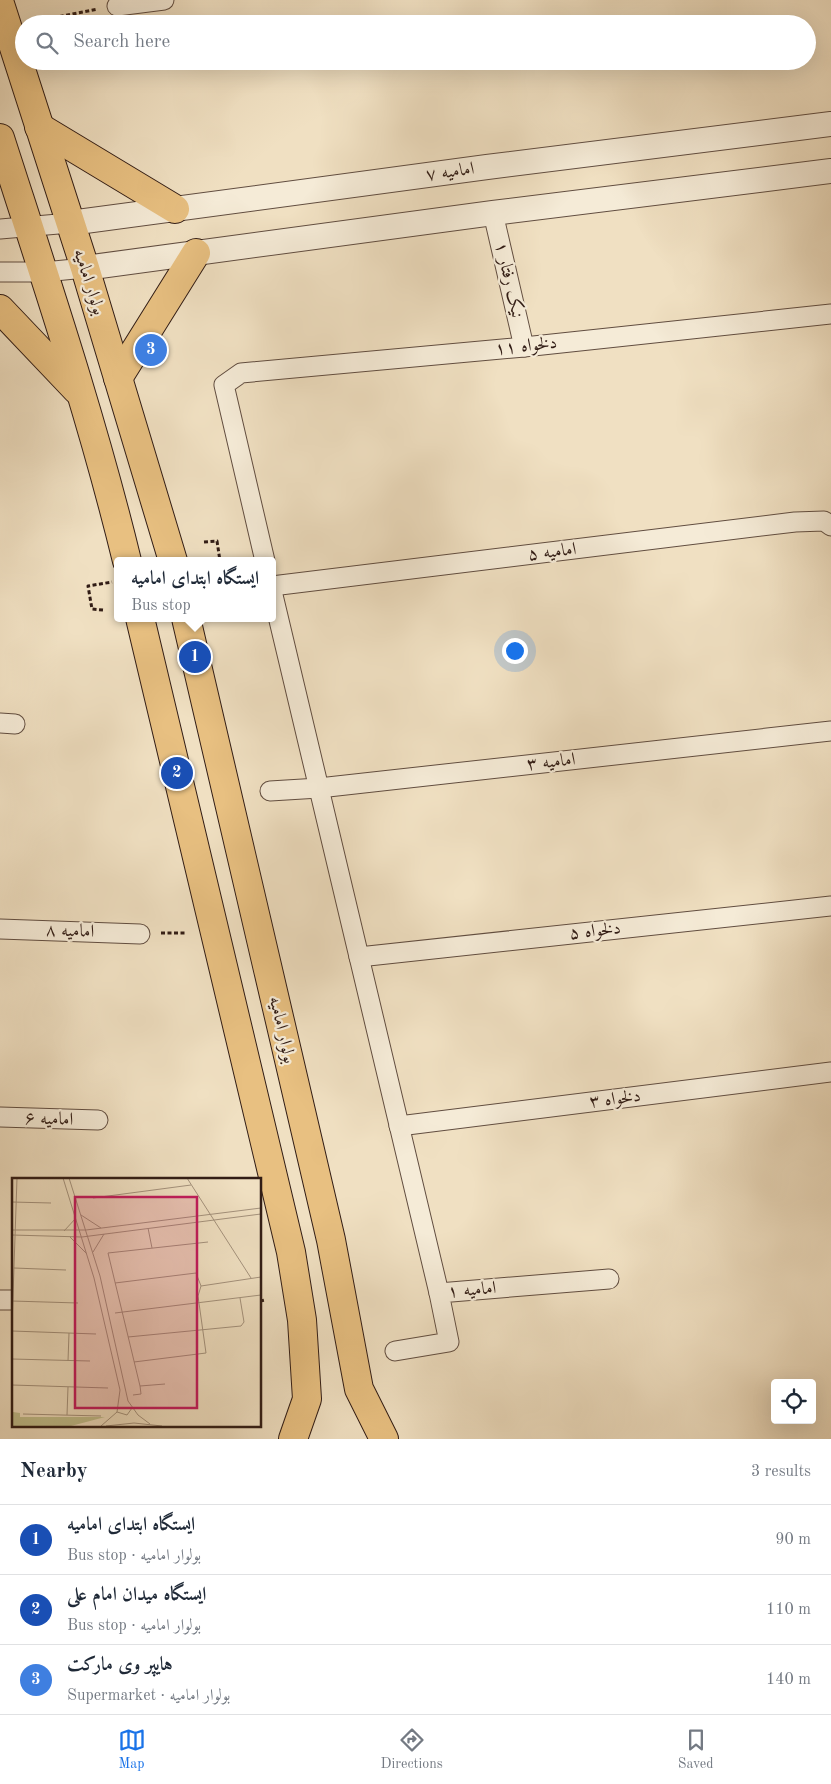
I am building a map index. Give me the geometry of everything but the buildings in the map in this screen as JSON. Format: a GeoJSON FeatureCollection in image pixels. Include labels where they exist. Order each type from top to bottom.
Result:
{"type":"FeatureCollection","features":[{"type":"Feature","properties":{"kind":"main road","name":"بولوار امامیه"},"geometry":{"type":"LineString","coordinates":[[0,4],[15,51]]}},
{"type":"Feature","properties":{"kind":"main road","name":"بولوار امامیه"},"geometry":{"type":"LineString","coordinates":[[21,70],[85,268],[172,557]]}},
{"type":"Feature","properties":{"kind":"main road"},"geometry":{"type":"LineString","coordinates":[[39,127],[175,209]]}},
{"type":"Feature","properties":{"kind":"main road"},"geometry":{"type":"LineString","coordinates":[[1,142],[30,226],[81,394],[126,557]]}},
{"type":"Feature","properties":{"kind":"main road"},"geometry":{"type":"LineString","coordinates":[[118,378],[196,253]]}},
{"type":"Feature","properties":{"kind":"main road"},"geometry":{"type":"LineString","coordinates":[[0,310],[81,394]]}},
{"type":"Feature","properties":{"kind":"main road"},"geometry":{"type":"LineString","coordinates":[[141,622],[291,1252],[302,1320],[307,1399],[293,1439]]}},
{"type":"Feature","properties":{"kind":"main road","name":"بولوار امامیه"},"geometry":{"type":"LineString","coordinates":[[187,622],[331,1240],[359,1389],[384,1439]]}},
{"type":"Feature","properties":{"kind":"street"},"geometry":{"type":"LineString","coordinates":[[117,6],[164,0]]}},
{"type":"Feature","properties":{"kind":"street","name":"امامیه ۷"},"geometry":{"type":"LineString","coordinates":[[70,223],[487,167],[831,124]]}},
{"type":"Feature","properties":{"kind":"street"},"geometry":{"type":"LineString","coordinates":[[0,272],[44,272],[85,268],[493,213],[831,171]]}},
{"type":"Feature","properties":{"kind":"street","name":"نیک رفتار ۱"},"geometry":{"type":"LineString","coordinates":[[493,213],[524,347]]}},
{"type":"Feature","properties":{"kind":"street"},"geometry":{"type":"LineString","coordinates":[[0,229],[70,223]]}},
{"type":"Feature","properties":{"kind":"street","name":"دلخواه ۱۱"},"geometry":{"type":"LineString","coordinates":[[264,557],[224,385],[241,373],[524,347],[831,314]]}},
{"type":"Feature","properties":{"kind":"street","name":"امامیه ۵"},"geometry":{"type":"LineString","coordinates":[[276,586],[795,522],[824,521],[831,526]]}},
{"type":"Feature","properties":{"kind":"street"},"geometry":{"type":"LineString","coordinates":[[276,608],[438,1293]]}},
{"type":"Feature","properties":{"kind":"street","name":"امامیه ۳"},"geometry":{"type":"LineString","coordinates":[[270,791],[319,788],[831,731]]}},
{"type":"Feature","properties":{"kind":"street","name":"دلخواه ۵"},"geometry":{"type":"LineString","coordinates":[[359,957],[831,906]]}},
{"type":"Feature","properties":{"kind":"street","name":"امامیه ۸"},"geometry":{"type":"LineString","coordinates":[[0,929],[140,934]]}},
{"type":"Feature","properties":{"kind":"street","name":"دلخواه ۳"},"geometry":{"type":"LineString","coordinates":[[399,1126],[831,1072]]}},
{"type":"Feature","properties":{"kind":"street","name":"امامیه ۶"},"geometry":{"type":"LineString","coordinates":[[0,1117],[98,1120]]}},
{"type":"Feature","properties":{"kind":"street","name":"امامیه ۱"},"geometry":{"type":"LineString","coordinates":[[395,1351],[449,1342],[438,1293],[609,1279]]}},
{"type":"Feature","properties":{"kind":"path"},"geometry":{"type":"LineString","coordinates":[[69,15],[117,6]]}},
{"type":"Feature","properties":{"kind":"path"},"geometry":{"type":"LineString","coordinates":[[204,542],[217,542],[219,557]]}},
{"type":"Feature","properties":{"kind":"path"},"geometry":{"type":"LineString","coordinates":[[103,610],[92,609],[88,586],[114,582]]}},
{"type":"Feature","properties":{"kind":"path"},"geometry":{"type":"LineString","coordinates":[[140,934],[185,933]]}},
{"type":"Feature","properties":{"kind":"path"},"geometry":{"type":"LineString","coordinates":[[261,1301],[265,1300]]}},
{"type":"Feature","properties":{"kind":"place","name":"هایپر وی مارکت"},"geometry":{"type":"Point","coordinates":[151,350]}},
{"type":"Feature","properties":{"kind":"place","name":"ایستگاه ابتدای امامیه"},"geometry":{"type":"Point","coordinates":[195,657]}},
{"type":"Feature","properties":{"kind":"place","name":"ایستگاه میدان امام علی"},"geometry":{"type":"Point","coordinates":[177,773]}}]}
